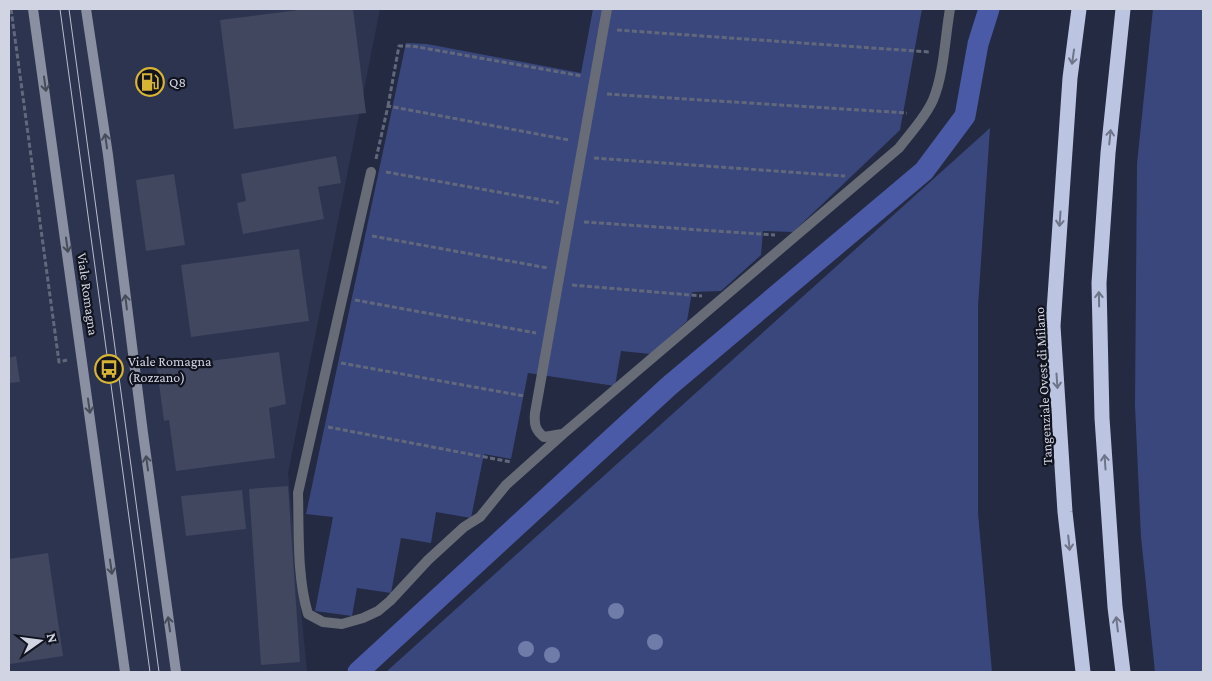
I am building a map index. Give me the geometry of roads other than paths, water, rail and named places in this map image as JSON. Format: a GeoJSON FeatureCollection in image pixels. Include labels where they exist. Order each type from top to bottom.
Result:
{"type":"FeatureCollection","features":[{"type":"Feature","properties":{"kind":"highway","name":"Tangenziale Ovest di Milano"},"geometry":{"type":"LineString","coordinates":[[1079,9],[1070,78],[1053,326],[1065,512],[1083,672]]}},
{"type":"Feature","properties":{"kind":"highway"},"geometry":{"type":"LineString","coordinates":[[1123,9],[1108,153],[1099,283],[1102,418],[1115,607],[1123,672]]}},
{"type":"Feature","properties":{"kind":"main road","name":"Viale Romagna"},"geometry":{"type":"LineString","coordinates":[[34,9],[125,672]]}},
{"type":"Feature","properties":{"kind":"main road"},"geometry":{"type":"LineString","coordinates":[[86,9],[108,155],[176,672]]}},
{"type":"Feature","properties":{"kind":"street"},"geometry":{"type":"LineString","coordinates":[[563,434],[544,437],[537,431],[534,422],[608,9]]}},
{"type":"Feature","properties":{"kind":"street"},"geometry":{"type":"LineString","coordinates":[[372,170],[298,493],[299,545],[304,602],[308,614],[323,622],[335,624],[363,618],[378,611],[390,601],[428,560],[464,527],[480,517],[506,485],[528,465],[899,148],[926,114],[934,99],[950,9]]}},
{"type":"Feature","properties":{"kind":"waterway"},"geometry":{"type":"LineString","coordinates":[[358,672],[669,386],[924,171],[965,116],[978,44],[989,9]]}},
{"type":"Feature","properties":{"kind":"tram line"},"geometry":{"type":"LineString","coordinates":[[60,9],[150,672]]}},
{"type":"Feature","properties":{"kind":"tram line"},"geometry":{"type":"LineString","coordinates":[[69,9],[159,672]]}},
{"type":"Feature","properties":{"kind":"place","name":"Q8"},"geometry":{"type":"Point","coordinates":[150,82]}},
{"type":"Feature","properties":{"kind":"place","name":"Viale Romagna (Rozzano)"},"geometry":{"type":"Point","coordinates":[109,369]}}]}
